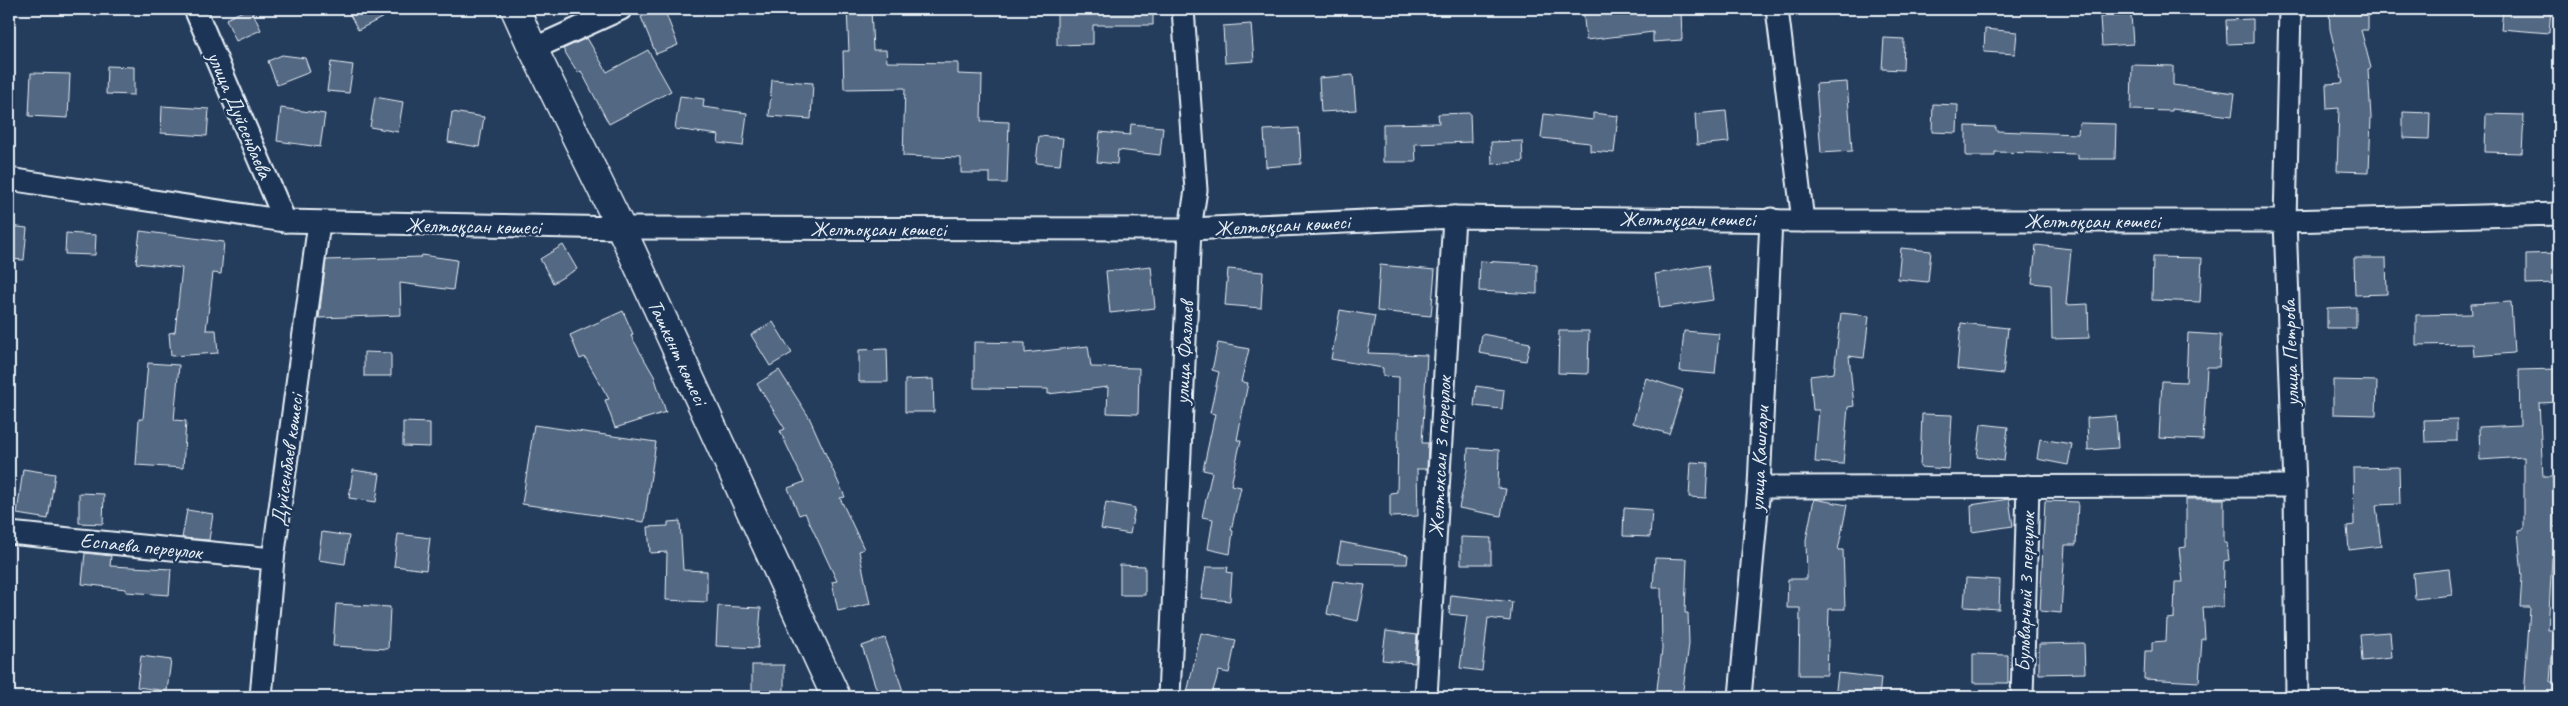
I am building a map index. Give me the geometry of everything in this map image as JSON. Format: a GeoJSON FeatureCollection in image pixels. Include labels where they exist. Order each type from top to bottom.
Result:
{"type":"FeatureCollection","features":[{"type":"Feature","properties":{"kind":"main road","name":"Ташкент көшесі"},"geometry":{"type":"LineString","coordinates":[[515,9],[533,50],[622,228],[836,697]]}},
{"type":"Feature","properties":{"kind":"street","name":"улица Дуйсенбаева"},"geometry":{"type":"LineString","coordinates":[[195,9],[285,221]]}},
{"type":"Feature","properties":{"kind":"street"},"geometry":{"type":"LineString","coordinates":[[533,50],[621,9]]}},
{"type":"Feature","properties":{"kind":"street","name":"улица Фазлаев"},"geometry":{"type":"LineString","coordinates":[[1169,697],[1190,229],[1196,190],[1183,9]]}},
{"type":"Feature","properties":{"kind":"street"},"geometry":{"type":"LineString","coordinates":[[1777,9],[1803,221]]}},
{"type":"Feature","properties":{"kind":"street","name":"улица Петрова"},"geometry":{"type":"LineString","coordinates":[[2290,9],[2285,221],[2294,486],[2297,697]]}},
{"type":"Feature","properties":{"kind":"street","name":"Желтоқсан көшесі"},"geometry":{"type":"LineString","coordinates":[[9,179],[285,221],[622,228],[1190,229],[1454,217],[1771,219],[1803,221],[2285,221],[2559,214]]}},
{"type":"Feature","properties":{"kind":"street","name":"Желтоксан 3 переулок"},"geometry":{"type":"LineString","coordinates":[[1426,697],[1454,217]]}},
{"type":"Feature","properties":{"kind":"street","name":"улица Кашгари"},"geometry":{"type":"LineString","coordinates":[[1740,697],[1759,487],[1771,219]]}},
{"type":"Feature","properties":{"kind":"street","name":"Дүйсенбаев көшесі"},"geometry":{"type":"LineString","coordinates":[[261,697],[273,559],[319,223]]}},
{"type":"Feature","properties":{"kind":"street","name":"Бульварный 3 переулок"},"geometry":{"type":"LineString","coordinates":[[2022,697],[2028,486]]}},
{"type":"Feature","properties":{"kind":"street"},"geometry":{"type":"LineString","coordinates":[[1759,487],[2294,486]]}},
{"type":"Feature","properties":{"kind":"street","name":"Еспаева переулок"},"geometry":{"type":"LineString","coordinates":[[9,533],[273,559]]}},
{"type":"Feature","properties":{"kind":"building"},"geometry":{"type":"Polygon","coordinates":[[[251,9],[261,30],[236,41],[226,19],[251,9]]]}},
{"type":"Feature","properties":{"kind":"building"},"geometry":{"type":"Polygon","coordinates":[[[347,9],[399,9],[358,30],[347,9]]]}},
{"type":"Feature","properties":{"kind":"building"},"geometry":{"type":"Polygon","coordinates":[[[664,9],[678,45],[656,54],[641,17],[664,9]]]}},
{"type":"Feature","properties":{"kind":"building"},"geometry":{"type":"Polygon","coordinates":[[[847,9],[871,9],[873,50],[886,50],[887,62],[958,63],[958,74],[982,75],[981,121],[1009,122],[1007,183],[990,183],[990,173],[961,173],[961,158],[903,156],[905,88],[844,89],[843,51],[849,51],[847,9]]]}},
{"type":"Feature","properties":{"kind":"building"},"geometry":{"type":"Polygon","coordinates":[[[1057,9],[1153,9],[1153,25],[1093,25],[1093,44],[1057,45],[1057,9]]]}},
{"type":"Feature","properties":{"kind":"building"},"geometry":{"type":"Polygon","coordinates":[[[1583,9],[1623,9],[1624,13],[1681,10],[1682,40],[1653,42],[1653,32],[1586,40],[1583,9]]]}},
{"type":"Feature","properties":{"kind":"building"},"geometry":{"type":"Polygon","coordinates":[[[2329,9],[2368,9],[2368,30],[2361,30],[2371,68],[2368,69],[2371,117],[2369,172],[2337,171],[2339,108],[2327,109],[2326,84],[2343,83],[2330,29],[2329,9]]]}},
{"type":"Feature","properties":{"kind":"building"},"geometry":{"type":"Polygon","coordinates":[[[2503,9],[2551,9],[2549,33],[2501,29],[2503,9]]]}},
{"type":"Feature","properties":{"kind":"building"},"geometry":{"type":"Polygon","coordinates":[[[2131,15],[2133,44],[2102,46],[2100,17],[2131,15]]]}},
{"type":"Feature","properties":{"kind":"building"},"geometry":{"type":"Polygon","coordinates":[[[2253,19],[2253,43],[2227,44],[2226,20],[2253,19]]]}},
{"type":"Feature","properties":{"kind":"building"},"geometry":{"type":"Polygon","coordinates":[[[1251,24],[1254,61],[1225,63],[1223,26],[1251,24]]]}},
{"type":"Feature","properties":{"kind":"building"},"geometry":{"type":"Polygon","coordinates":[[[1985,29],[2017,32],[2015,54],[1984,52],[1985,29]]]}},
{"type":"Feature","properties":{"kind":"building"},"geometry":{"type":"Polygon","coordinates":[[[587,38],[607,72],[648,50],[671,91],[609,124],[581,71],[578,73],[563,49],[587,38]]]}},
{"type":"Feature","properties":{"kind":"building"},"geometry":{"type":"Polygon","coordinates":[[[1884,38],[1904,39],[1903,70],[1882,69],[1884,38]]]}},
{"type":"Feature","properties":{"kind":"building"},"geometry":{"type":"Polygon","coordinates":[[[282,55],[305,58],[310,72],[277,85],[268,61],[282,55]]]}},
{"type":"Feature","properties":{"kind":"building"},"geometry":{"type":"Polygon","coordinates":[[[331,62],[353,65],[349,93],[327,91],[331,62]]]}},
{"type":"Feature","properties":{"kind":"building"},"geometry":{"type":"Polygon","coordinates":[[[2132,65],[2173,66],[2173,85],[2235,93],[2232,116],[2172,109],[2172,111],[2131,110],[2132,65]]]}},
{"type":"Feature","properties":{"kind":"building"},"geometry":{"type":"Polygon","coordinates":[[[107,66],[134,67],[134,95],[106,94],[107,66]]]}},
{"type":"Feature","properties":{"kind":"building"},"geometry":{"type":"Polygon","coordinates":[[[31,73],[70,74],[68,118],[29,116],[31,73]]]}},
{"type":"Feature","properties":{"kind":"building"},"geometry":{"type":"Polygon","coordinates":[[[1353,75],[1356,110],[1321,112],[1319,78],[1353,75]]]}},
{"type":"Feature","properties":{"kind":"building"},"geometry":{"type":"Polygon","coordinates":[[[772,80],[813,83],[811,119],[769,116],[772,80]]]}},
{"type":"Feature","properties":{"kind":"building"},"geometry":{"type":"Polygon","coordinates":[[[1847,82],[1852,151],[1821,153],[1816,84],[1847,82]]]}},
{"type":"Feature","properties":{"kind":"building"},"geometry":{"type":"Polygon","coordinates":[[[680,96],[704,99],[703,107],[747,113],[743,146],[718,143],[719,135],[675,129],[680,96]]]}},
{"type":"Feature","properties":{"kind":"building"},"geometry":{"type":"Polygon","coordinates":[[[375,97],[403,102],[398,132],[370,127],[375,97]]]}},
{"type":"Feature","properties":{"kind":"building"},"geometry":{"type":"Polygon","coordinates":[[[1933,104],[1958,105],[1957,133],[1932,132],[1933,104]]]}},
{"type":"Feature","properties":{"kind":"building"},"geometry":{"type":"Polygon","coordinates":[[[162,106],[209,109],[207,136],[161,133],[162,106]]]}},
{"type":"Feature","properties":{"kind":"building"},"geometry":{"type":"Polygon","coordinates":[[[281,108],[325,114],[320,147],[277,141],[281,108]]]}},
{"type":"Feature","properties":{"kind":"building"},"geometry":{"type":"Polygon","coordinates":[[[1726,111],[1729,142],[1697,145],[1695,114],[1726,111]]]}},
{"type":"Feature","properties":{"kind":"building"},"geometry":{"type":"Polygon","coordinates":[[[452,112],[484,117],[479,147],[448,142],[452,112]]]}},
{"type":"Feature","properties":{"kind":"building"},"geometry":{"type":"Polygon","coordinates":[[[2403,112],[2430,113],[2429,139],[2403,138],[2403,112]]]}},
{"type":"Feature","properties":{"kind":"building"},"geometry":{"type":"Polygon","coordinates":[[[1470,113],[1471,142],[1415,144],[1416,162],[1383,162],[1383,124],[1439,123],[1438,114],[1470,113]]]}},
{"type":"Feature","properties":{"kind":"building"},"geometry":{"type":"Polygon","coordinates":[[[1593,113],[1618,116],[1614,153],[1590,151],[1590,143],[1541,138],[1544,114],[1593,120],[1593,113]]]}},
{"type":"Feature","properties":{"kind":"building"},"geometry":{"type":"Polygon","coordinates":[[[2486,114],[2524,115],[2522,153],[2485,152],[2486,114]]]}},
{"type":"Feature","properties":{"kind":"building"},"geometry":{"type":"Polygon","coordinates":[[[2079,123],[2116,124],[2115,159],[2078,159],[2078,154],[1995,152],[1995,156],[1966,156],[1966,126],[1996,127],[1996,131],[2078,134],[2079,123]]]}},
{"type":"Feature","properties":{"kind":"building"},"geometry":{"type":"Polygon","coordinates":[[[1131,124],[1163,127],[1160,155],[1118,150],[1117,164],[1097,162],[1100,132],[1130,135],[1131,124]]]}},
{"type":"Feature","properties":{"kind":"building"},"geometry":{"type":"Polygon","coordinates":[[[1299,128],[1301,164],[1266,167],[1264,130],[1299,128]]]}},
{"type":"Feature","properties":{"kind":"building"},"geometry":{"type":"Polygon","coordinates":[[[1039,136],[1063,138],[1060,165],[1036,163],[1039,136]]]}},
{"type":"Feature","properties":{"kind":"building"},"geometry":{"type":"Polygon","coordinates":[[[1522,141],[1523,162],[1492,164],[1491,142],[1522,141]]]}},
{"type":"Feature","properties":{"kind":"building"},"geometry":{"type":"Polygon","coordinates":[[[9,226],[27,228],[24,260],[9,259],[9,226]]]}},
{"type":"Feature","properties":{"kind":"building"},"geometry":{"type":"Polygon","coordinates":[[[140,231],[224,242],[221,274],[213,273],[206,330],[216,330],[218,353],[171,356],[169,333],[175,332],[182,268],[136,263],[140,231]]]}},
{"type":"Feature","properties":{"kind":"building"},"geometry":{"type":"Polygon","coordinates":[[[66,233],[96,235],[95,255],[65,254],[66,233]]]}},
{"type":"Feature","properties":{"kind":"building"},"geometry":{"type":"Polygon","coordinates":[[[563,245],[577,269],[553,283],[540,259],[563,245]]]}},
{"type":"Feature","properties":{"kind":"building"},"geometry":{"type":"Polygon","coordinates":[[[2036,245],[2071,249],[2066,305],[2088,304],[2089,338],[2052,339],[2051,285],[2032,283],[2036,245]]]}},
{"type":"Feature","properties":{"kind":"building"},"geometry":{"type":"Polygon","coordinates":[[[1901,248],[1931,251],[1928,282],[1898,279],[1901,248]]]}},
{"type":"Feature","properties":{"kind":"building"},"geometry":{"type":"Polygon","coordinates":[[[2558,253],[2559,283],[2526,284],[2526,254],[2558,253]]]}},
{"type":"Feature","properties":{"kind":"building"},"geometry":{"type":"Polygon","coordinates":[[[422,255],[457,260],[453,290],[400,283],[401,315],[319,318],[326,260],[421,257],[422,255]]]}},
{"type":"Feature","properties":{"kind":"building"},"geometry":{"type":"Polygon","coordinates":[[[2153,257],[2202,258],[2200,302],[2152,300],[2153,257]]]}},
{"type":"Feature","properties":{"kind":"building"},"geometry":{"type":"Polygon","coordinates":[[[2354,258],[2386,258],[2387,294],[2355,295],[2354,258]]]}},
{"type":"Feature","properties":{"kind":"building"},"geometry":{"type":"Polygon","coordinates":[[[1480,261],[1537,264],[1537,294],[1479,291],[1480,261]]]}},
{"type":"Feature","properties":{"kind":"building"},"geometry":{"type":"Polygon","coordinates":[[[1380,265],[1435,270],[1431,316],[1377,311],[1380,265]]]}},
{"type":"Feature","properties":{"kind":"building"},"geometry":{"type":"Polygon","coordinates":[[[1708,265],[1713,300],[1660,308],[1655,274],[1708,265]]]}},
{"type":"Feature","properties":{"kind":"building"},"geometry":{"type":"Polygon","coordinates":[[[1151,266],[1155,308],[1110,313],[1106,271],[1151,266]]]}},
{"type":"Feature","properties":{"kind":"building"},"geometry":{"type":"Polygon","coordinates":[[[1228,269],[1263,272],[1261,308],[1225,305],[1228,269]]]}},
{"type":"Feature","properties":{"kind":"building"},"geometry":{"type":"Polygon","coordinates":[[[2511,302],[2514,353],[2474,356],[2473,344],[2416,345],[2416,315],[2472,314],[2471,304],[2511,302]]]}},
{"type":"Feature","properties":{"kind":"building"},"geometry":{"type":"Polygon","coordinates":[[[2356,307],[2356,328],[2327,328],[2327,308],[2356,307]]]}},
{"type":"Feature","properties":{"kind":"building"},"geometry":{"type":"Polygon","coordinates":[[[1340,310],[1375,316],[1368,353],[1427,355],[1422,443],[1428,443],[1427,469],[1417,469],[1418,516],[1390,517],[1390,493],[1397,492],[1399,377],[1383,376],[1383,368],[1331,359],[1340,310]]]}},
{"type":"Feature","properties":{"kind":"building"},"geometry":{"type":"Polygon","coordinates":[[[623,311],[633,334],[631,336],[654,376],[666,412],[615,428],[605,400],[609,399],[585,357],[580,359],[570,335],[623,311]]]}},
{"type":"Feature","properties":{"kind":"building"},"geometry":{"type":"Polygon","coordinates":[[[1841,313],[1869,316],[1864,358],[1849,356],[1854,406],[1848,407],[1843,464],[1815,462],[1819,410],[1813,410],[1810,376],[1834,373],[1841,313]]]}},
{"type":"Feature","properties":{"kind":"building"},"geometry":{"type":"Polygon","coordinates":[[[773,322],[792,353],[770,366],[751,335],[773,322]]]}},
{"type":"Feature","properties":{"kind":"building"},"geometry":{"type":"Polygon","coordinates":[[[1961,323],[2008,328],[2003,374],[1957,369],[1961,323]]]}},
{"type":"Feature","properties":{"kind":"building"},"geometry":{"type":"Polygon","coordinates":[[[1559,331],[1589,331],[1588,374],[1558,373],[1559,331]]]}},
{"type":"Feature","properties":{"kind":"building"},"geometry":{"type":"Polygon","coordinates":[[[1684,331],[1719,334],[1715,374],[1680,371],[1684,331]]]}},
{"type":"Feature","properties":{"kind":"building"},"geometry":{"type":"Polygon","coordinates":[[[2188,333],[2221,335],[2219,367],[2207,367],[2203,440],[2159,438],[2162,381],[2186,382],[2188,333]]]}},
{"type":"Feature","properties":{"kind":"building"},"geometry":{"type":"Polygon","coordinates":[[[1482,334],[1530,343],[1526,361],[1479,353],[1482,334]]]}},
{"type":"Feature","properties":{"kind":"building"},"geometry":{"type":"Polygon","coordinates":[[[974,342],[1025,343],[1025,353],[1088,346],[1091,367],[1139,368],[1138,414],[1107,413],[1108,387],[1048,394],[1048,389],[974,388],[974,342]]]}},
{"type":"Feature","properties":{"kind":"building"},"geometry":{"type":"Polygon","coordinates":[[[1218,343],[1249,349],[1241,382],[1248,383],[1237,440],[1241,440],[1231,485],[1241,487],[1231,530],[1233,531],[1230,554],[1208,549],[1213,519],[1202,517],[1212,472],[1203,470],[1215,414],[1210,413],[1219,372],[1212,370],[1218,343]]]}},
{"type":"Feature","properties":{"kind":"building"},"geometry":{"type":"Polygon","coordinates":[[[887,349],[888,382],[859,382],[859,350],[887,349]]]}},
{"type":"Feature","properties":{"kind":"building"},"geometry":{"type":"Polygon","coordinates":[[[364,352],[391,353],[391,376],[364,376],[364,352]]]}},
{"type":"Feature","properties":{"kind":"building"},"geometry":{"type":"Polygon","coordinates":[[[148,363],[179,365],[174,420],[186,421],[183,468],[136,465],[139,419],[143,419],[148,363]]]}},
{"type":"Feature","properties":{"kind":"building"},"geometry":{"type":"Polygon","coordinates":[[[2558,369],[2559,402],[2539,403],[2543,477],[2553,477],[2554,527],[2557,527],[2559,558],[2552,558],[2548,630],[2554,630],[2550,682],[2554,682],[2553,697],[2524,697],[2530,607],[2520,607],[2522,577],[2518,530],[2524,529],[2524,457],[2480,460],[2479,427],[2520,425],[2519,370],[2558,369]]]}},
{"type":"Feature","properties":{"kind":"building"},"geometry":{"type":"Polygon","coordinates":[[[779,370],[809,417],[845,497],[840,498],[864,549],[859,551],[870,604],[838,611],[832,582],[837,581],[805,513],[799,515],[788,488],[804,482],[780,431],[785,429],[757,384],[779,370]]]}},
{"type":"Feature","properties":{"kind":"building"},"geometry":{"type":"Polygon","coordinates":[[[1646,378],[1683,390],[1669,434],[1633,423],[1646,378]]]}},
{"type":"Feature","properties":{"kind":"building"},"geometry":{"type":"Polygon","coordinates":[[[933,379],[934,412],[905,412],[905,380],[933,379]]]}},
{"type":"Feature","properties":{"kind":"building"},"geometry":{"type":"Polygon","coordinates":[[[2333,380],[2377,381],[2376,415],[2333,414],[2333,380]]]}},
{"type":"Feature","properties":{"kind":"building"},"geometry":{"type":"Polygon","coordinates":[[[1476,386],[1504,390],[1502,409],[1474,406],[1476,386]]]}},
{"type":"Feature","properties":{"kind":"building"},"geometry":{"type":"Polygon","coordinates":[[[1922,414],[1952,415],[1949,469],[1920,467],[1922,414]]]}},
{"type":"Feature","properties":{"kind":"building"},"geometry":{"type":"Polygon","coordinates":[[[2116,416],[2118,448],[2088,450],[2087,418],[2116,416]]]}},
{"type":"Feature","properties":{"kind":"building"},"geometry":{"type":"Polygon","coordinates":[[[2457,419],[2457,441],[2425,442],[2424,420],[2457,419]]]}},
{"type":"Feature","properties":{"kind":"building"},"geometry":{"type":"Polygon","coordinates":[[[403,422],[430,423],[430,447],[403,446],[403,422]]]}},
{"type":"Feature","properties":{"kind":"building"},"geometry":{"type":"Polygon","coordinates":[[[1981,424],[2008,427],[2004,461],[1977,457],[1981,424]]]}},
{"type":"Feature","properties":{"kind":"building"},"geometry":{"type":"Polygon","coordinates":[[[534,425],[656,442],[644,522],[522,504],[534,425]]]}},
{"type":"Feature","properties":{"kind":"building"},"geometry":{"type":"Polygon","coordinates":[[[2040,439],[2072,444],[2068,465],[2037,459],[2040,439]]]}},
{"type":"Feature","properties":{"kind":"building"},"geometry":{"type":"Polygon","coordinates":[[[1468,448],[1499,450],[1498,488],[1506,489],[1501,516],[1459,508],[1467,470],[1468,448]]]}},
{"type":"Feature","properties":{"kind":"building"},"geometry":{"type":"Polygon","coordinates":[[[1691,462],[1708,463],[1706,498],[1689,497],[1691,462]]]}},
{"type":"Feature","properties":{"kind":"building"},"geometry":{"type":"Polygon","coordinates":[[[2399,467],[2400,504],[2376,505],[2381,546],[2349,550],[2347,526],[2354,525],[2353,468],[2399,467]]]}},
{"type":"Feature","properties":{"kind":"building"},"geometry":{"type":"Polygon","coordinates":[[[23,469],[55,474],[48,519],[17,514],[23,469]]]}},
{"type":"Feature","properties":{"kind":"building"},"geometry":{"type":"Polygon","coordinates":[[[353,470],[380,474],[376,502],[349,498],[353,470]]]}},
{"type":"Feature","properties":{"kind":"building"},"geometry":{"type":"Polygon","coordinates":[[[79,493],[104,494],[103,524],[79,523],[79,493]]]}},
{"type":"Feature","properties":{"kind":"building"},"geometry":{"type":"Polygon","coordinates":[[[1814,499],[1847,505],[1838,550],[1843,550],[1845,609],[1829,609],[1827,675],[1799,675],[1800,608],[1787,608],[1788,579],[1807,579],[1806,540],[1814,499]]]}},
{"type":"Feature","properties":{"kind":"building"},"geometry":{"type":"Polygon","coordinates":[[[2009,499],[2013,526],[1972,532],[1971,505],[2009,499]]]}},
{"type":"Feature","properties":{"kind":"building"},"geometry":{"type":"Polygon","coordinates":[[[2186,499],[2224,499],[2224,543],[2227,543],[2229,560],[2224,561],[2223,607],[2203,607],[2205,639],[2202,639],[2199,682],[2144,679],[2145,651],[2152,651],[2152,642],[2166,641],[2167,619],[2174,618],[2175,582],[2183,582],[2179,548],[2186,547],[2186,499]]]}},
{"type":"Feature","properties":{"kind":"building"},"geometry":{"type":"Polygon","coordinates":[[[2045,501],[2078,502],[2076,545],[2065,545],[2061,613],[2040,611],[2045,501]]]}},
{"type":"Feature","properties":{"kind":"building"},"geometry":{"type":"Polygon","coordinates":[[[1106,502],[1135,508],[1130,534],[1101,529],[1106,502]]]}},
{"type":"Feature","properties":{"kind":"building"},"geometry":{"type":"Polygon","coordinates":[[[1624,508],[1652,510],[1650,537],[1623,536],[1624,508]]]}},
{"type":"Feature","properties":{"kind":"building"},"geometry":{"type":"Polygon","coordinates":[[[187,510],[213,514],[209,540],[182,538],[187,510]]]}},
{"type":"Feature","properties":{"kind":"building"},"geometry":{"type":"Polygon","coordinates":[[[680,521],[683,570],[707,571],[707,602],[666,600],[667,552],[650,553],[648,527],[668,526],[668,522],[680,521]]]}},
{"type":"Feature","properties":{"kind":"building"},"geometry":{"type":"Polygon","coordinates":[[[322,532],[349,536],[345,564],[318,560],[322,532]]]}},
{"type":"Feature","properties":{"kind":"building"},"geometry":{"type":"Polygon","coordinates":[[[398,534],[430,538],[426,570],[394,566],[398,534]]]}},
{"type":"Feature","properties":{"kind":"building"},"geometry":{"type":"Polygon","coordinates":[[[1461,537],[1491,538],[1491,564],[1461,564],[1461,537]]]}},
{"type":"Feature","properties":{"kind":"building"},"geometry":{"type":"Polygon","coordinates":[[[1341,542],[1408,555],[1407,564],[1337,563],[1341,542]]]}},
{"type":"Feature","properties":{"kind":"building"},"geometry":{"type":"Polygon","coordinates":[[[85,553],[111,556],[110,566],[171,569],[169,595],[126,592],[126,589],[82,584],[85,553]]]}},
{"type":"Feature","properties":{"kind":"building"},"geometry":{"type":"Polygon","coordinates":[[[1655,558],[1687,559],[1685,613],[1688,613],[1689,644],[1682,697],[1656,697],[1662,649],[1661,588],[1653,588],[1655,558]]]}},
{"type":"Feature","properties":{"kind":"building"},"geometry":{"type":"Polygon","coordinates":[[[1120,565],[1145,566],[1145,595],[1120,595],[1120,565]]]}},
{"type":"Feature","properties":{"kind":"building"},"geometry":{"type":"Polygon","coordinates":[[[1206,567],[1228,567],[1227,572],[1232,573],[1230,601],[1201,598],[1206,567]]]}},
{"type":"Feature","properties":{"kind":"building"},"geometry":{"type":"Polygon","coordinates":[[[2449,569],[2452,595],[2415,599],[2413,573],[2449,569]]]}},
{"type":"Feature","properties":{"kind":"building"},"geometry":{"type":"Polygon","coordinates":[[[1966,578],[2000,580],[1999,609],[1964,607],[1966,578]]]}},
{"type":"Feature","properties":{"kind":"building"},"geometry":{"type":"Polygon","coordinates":[[[1333,581],[1365,585],[1358,621],[1327,614],[1333,581]]]}},
{"type":"Feature","properties":{"kind":"building"},"geometry":{"type":"Polygon","coordinates":[[[1451,595],[1512,602],[1510,621],[1488,618],[1482,671],[1460,668],[1467,616],[1449,614],[1451,595]]]}},
{"type":"Feature","properties":{"kind":"building"},"geometry":{"type":"Polygon","coordinates":[[[336,604],[390,607],[388,649],[333,646],[336,604]]]}},
{"type":"Feature","properties":{"kind":"building"},"geometry":{"type":"Polygon","coordinates":[[[718,606],[761,608],[758,648],[716,646],[718,606]]]}},
{"type":"Feature","properties":{"kind":"building"},"geometry":{"type":"Polygon","coordinates":[[[1386,631],[1417,635],[1415,663],[1382,660],[1386,631]]]}},
{"type":"Feature","properties":{"kind":"building"},"geometry":{"type":"Polygon","coordinates":[[[2390,632],[2392,658],[2362,661],[2360,634],[2390,632]]]}},
{"type":"Feature","properties":{"kind":"building"},"geometry":{"type":"Polygon","coordinates":[[[1201,633],[1236,640],[1229,673],[1219,671],[1211,697],[1186,697],[1201,633]]]}},
{"type":"Feature","properties":{"kind":"building"},"geometry":{"type":"Polygon","coordinates":[[[885,638],[905,697],[879,697],[862,646],[885,638]]]}},
{"type":"Feature","properties":{"kind":"building"},"geometry":{"type":"Polygon","coordinates":[[[2084,643],[2085,673],[2039,674],[2039,644],[2084,643]]]}},
{"type":"Feature","properties":{"kind":"building"},"geometry":{"type":"Polygon","coordinates":[[[1973,654],[2008,655],[2008,683],[1973,683],[1973,654]]]}},
{"type":"Feature","properties":{"kind":"building"},"geometry":{"type":"Polygon","coordinates":[[[141,656],[171,660],[167,691],[137,687],[141,656]]]}},
{"type":"Feature","properties":{"kind":"building"},"geometry":{"type":"Polygon","coordinates":[[[752,665],[784,665],[784,691],[752,691],[752,665]]]}},
{"type":"Feature","properties":{"kind":"building"},"geometry":{"type":"Polygon","coordinates":[[[1838,673],[1881,678],[1879,697],[1835,697],[1838,673]]]}}]}
